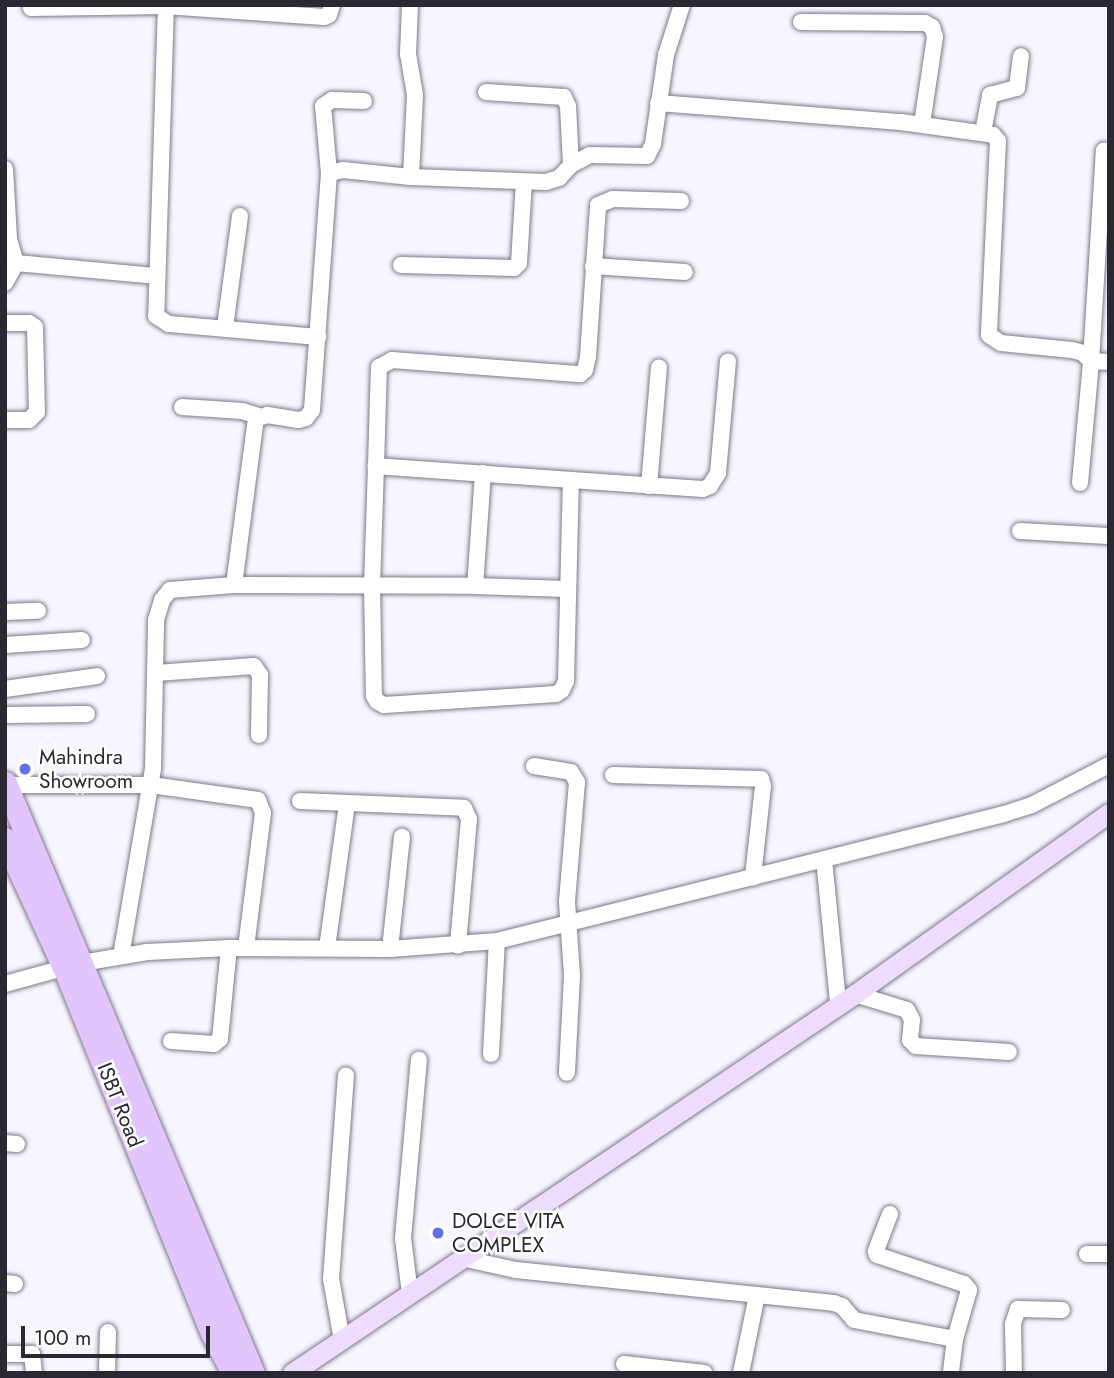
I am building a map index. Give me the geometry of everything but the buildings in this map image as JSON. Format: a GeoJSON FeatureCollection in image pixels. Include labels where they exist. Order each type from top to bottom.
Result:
{"type":"FeatureCollection","features":[{"type":"Feature","properties":{"kind":"highway"},"geometry":{"type":"LineString","coordinates":[[6,784],[73,965],[253,1373]]}},
{"type":"Feature","properties":{"kind":"highway","name":"ISBT Road"},"geometry":{"type":"LineString","coordinates":[[5,839],[73,965],[212,1333],[233,1373]]}},
{"type":"Feature","properties":{"kind":"main road"},"geometry":{"type":"LineString","coordinates":[[292,1373],[466,1259],[847,999],[1109,813]]}},
{"type":"Feature","properties":{"kind":"street"},"geometry":{"type":"LineString","coordinates":[[31,8],[166,6],[258,9],[324,17],[329,15],[332,5]]}},
{"type":"Feature","properties":{"kind":"street"},"geometry":{"type":"LineString","coordinates":[[410,5],[408,54],[415,95],[411,177]]}},
{"type":"Feature","properties":{"kind":"street"},"geometry":{"type":"LineString","coordinates":[[329,173],[350,170],[411,177],[524,182],[555,180],[571,164],[590,155],[647,156],[653,144],[666,55],[682,5]]}},
{"type":"Feature","properties":{"kind":"street"},"geometry":{"type":"LineString","coordinates":[[166,6],[155,312],[161,321],[318,337]]}},
{"type":"Feature","properties":{"kind":"street"},"geometry":{"type":"LineString","coordinates":[[801,22],[925,23],[932,27],[935,37],[922,124]]}},
{"type":"Feature","properties":{"kind":"street"},"geometry":{"type":"LineString","coordinates":[[983,132],[989,95],[1017,88],[1021,56]]}},
{"type":"Feature","properties":{"kind":"street"},"geometry":{"type":"LineString","coordinates":[[486,92],[564,97],[569,106],[571,164]]}},
{"type":"Feature","properties":{"kind":"street"},"geometry":{"type":"LineString","coordinates":[[182,407],[242,411],[258,416],[299,421],[310,414],[329,173],[323,106],[328,101],[365,101]]}},
{"type":"Feature","properties":{"kind":"street"},"geometry":{"type":"LineString","coordinates":[[658,103],[922,124],[993,135],[998,141],[989,335],[1001,343],[1083,353],[1091,361],[1109,362]]}},
{"type":"Feature","properties":{"kind":"street"},"geometry":{"type":"LineString","coordinates":[[1080,483],[1091,361],[1104,150]]}},
{"type":"Feature","properties":{"kind":"street"},"geometry":{"type":"LineString","coordinates":[[5,169],[9,239],[16,263],[5,282]]}},
{"type":"Feature","properties":{"kind":"street"},"geometry":{"type":"LineString","coordinates":[[401,265],[514,268],[519,263],[524,182]]}},
{"type":"Feature","properties":{"kind":"street"},"geometry":{"type":"LineString","coordinates":[[571,480],[566,681],[559,692],[384,705],[374,696],[372,586],[379,367],[387,360],[577,375],[583,372],[588,357],[596,209],[601,202],[621,198],[681,201]]}},
{"type":"Feature","properties":{"kind":"street"},"geometry":{"type":"LineString","coordinates":[[225,327],[240,216]]}},
{"type":"Feature","properties":{"kind":"street"},"geometry":{"type":"LineString","coordinates":[[16,263],[157,275]]}},
{"type":"Feature","properties":{"kind":"street"},"geometry":{"type":"LineString","coordinates":[[593,266],[685,272]]}},
{"type":"Feature","properties":{"kind":"street"},"geometry":{"type":"LineString","coordinates":[[5,323],[29,323],[35,327],[37,412],[29,420],[5,420]]}},
{"type":"Feature","properties":{"kind":"street"},"geometry":{"type":"LineString","coordinates":[[376,466],[703,489],[715,482],[718,473],[728,361]]}},
{"type":"Feature","properties":{"kind":"street"},"geometry":{"type":"LineString","coordinates":[[649,485],[659,367]]}},
{"type":"Feature","properties":{"kind":"street"},"geometry":{"type":"LineString","coordinates":[[234,585],[258,416]]}},
{"type":"Feature","properties":{"kind":"street"},"geometry":{"type":"LineString","coordinates":[[475,586],[483,473]]}},
{"type":"Feature","properties":{"kind":"street"},"geometry":{"type":"LineString","coordinates":[[1020,531],[1109,536]]}},
{"type":"Feature","properties":{"kind":"street"},"geometry":{"type":"LineString","coordinates":[[121,956],[151,785],[156,620],[162,600],[170,590],[234,585],[567,589]]}},
{"type":"Feature","properties":{"kind":"street"},"geometry":{"type":"LineString","coordinates":[[5,612],[38,611]]}},
{"type":"Feature","properties":{"kind":"street"},"geometry":{"type":"LineString","coordinates":[[5,645],[82,640]]}},
{"type":"Feature","properties":{"kind":"street"},"geometry":{"type":"LineString","coordinates":[[156,673],[254,666],[260,675],[260,734]]}},
{"type":"Feature","properties":{"kind":"street"},"geometry":{"type":"LineString","coordinates":[[5,689],[97,676]]}},
{"type":"Feature","properties":{"kind":"street"},"geometry":{"type":"LineString","coordinates":[[5,715],[87,714]]}},
{"type":"Feature","properties":{"kind":"street"},"geometry":{"type":"LineString","coordinates":[[5,984],[73,965],[121,956],[237,948],[390,949],[497,942],[1013,811],[1109,765]]}},
{"type":"Feature","properties":{"kind":"street"},"geometry":{"type":"LineString","coordinates":[[534,766],[567,771],[576,776],[567,924],[572,976],[567,1073]]}},
{"type":"Feature","properties":{"kind":"street"},"geometry":{"type":"LineString","coordinates":[[613,775],[761,779],[763,786],[753,877]]}},
{"type":"Feature","properties":{"kind":"street"},"geometry":{"type":"LineString","coordinates":[[6,784],[151,785],[253,797],[261,802],[263,813],[220,1039],[214,1044],[171,1041]]}},
{"type":"Feature","properties":{"kind":"street"},"geometry":{"type":"LineString","coordinates":[[300,801],[450,805],[467,811],[469,819],[458,946]]}},
{"type":"Feature","properties":{"kind":"street"},"geometry":{"type":"LineString","coordinates":[[327,948],[347,804]]}},
{"type":"Feature","properties":{"kind":"street"},"geometry":{"type":"LineString","coordinates":[[390,949],[402,837]]}},
{"type":"Feature","properties":{"kind":"street"},"geometry":{"type":"LineString","coordinates":[[824,859],[847,999],[907,1010],[912,1020],[911,1040],[916,1046],[1009,1052]]}},
{"type":"Feature","properties":{"kind":"street"},"geometry":{"type":"LineString","coordinates":[[491,1054],[497,942]]}},
{"type":"Feature","properties":{"kind":"street"},"geometry":{"type":"LineString","coordinates":[[410,1294],[403,1238],[419,1059]]}},
{"type":"Feature","properties":{"kind":"street"},"geometry":{"type":"LineString","coordinates":[[342,1340],[331,1279],[346,1076]]}},
{"type":"Feature","properties":{"kind":"street"},"geometry":{"type":"LineString","coordinates":[[890,1214],[877,1255],[968,1286],[970,1295],[955,1339],[951,1373]]}},
{"type":"Feature","properties":{"kind":"street"},"geometry":{"type":"LineString","coordinates":[[1087,1254],[1109,1254]]}},
{"type":"Feature","properties":{"kind":"street"},"geometry":{"type":"LineString","coordinates":[[466,1259],[516,1270],[834,1303],[842,1306],[854,1320],[955,1339]]}},
{"type":"Feature","properties":{"kind":"street"},"geometry":{"type":"LineString","coordinates":[[741,1373],[757,1295]]}},
{"type":"Feature","properties":{"kind":"street"},"geometry":{"type":"LineString","coordinates":[[1014,1373],[1013,1324],[1018,1309],[1062,1310]]}},
{"type":"Feature","properties":{"kind":"street"},"geometry":{"type":"LineString","coordinates":[[107,1373],[108,1332]]}},
{"type":"Feature","properties":{"kind":"street"},"geometry":{"type":"LineString","coordinates":[[5,1354],[32,1354],[34,1373]]}},
{"type":"Feature","properties":{"kind":"street"},"geometry":{"type":"LineString","coordinates":[[624,1364],[705,1373]]}},
{"type":"Feature","properties":{"kind":"place","name":"Mahindra Showroom"},"geometry":{"type":"Point","coordinates":[25,769]}},
{"type":"Feature","properties":{"kind":"place","name":"DOLCE VITA COMPLEX"},"geometry":{"type":"Point","coordinates":[438,1233]}}]}
